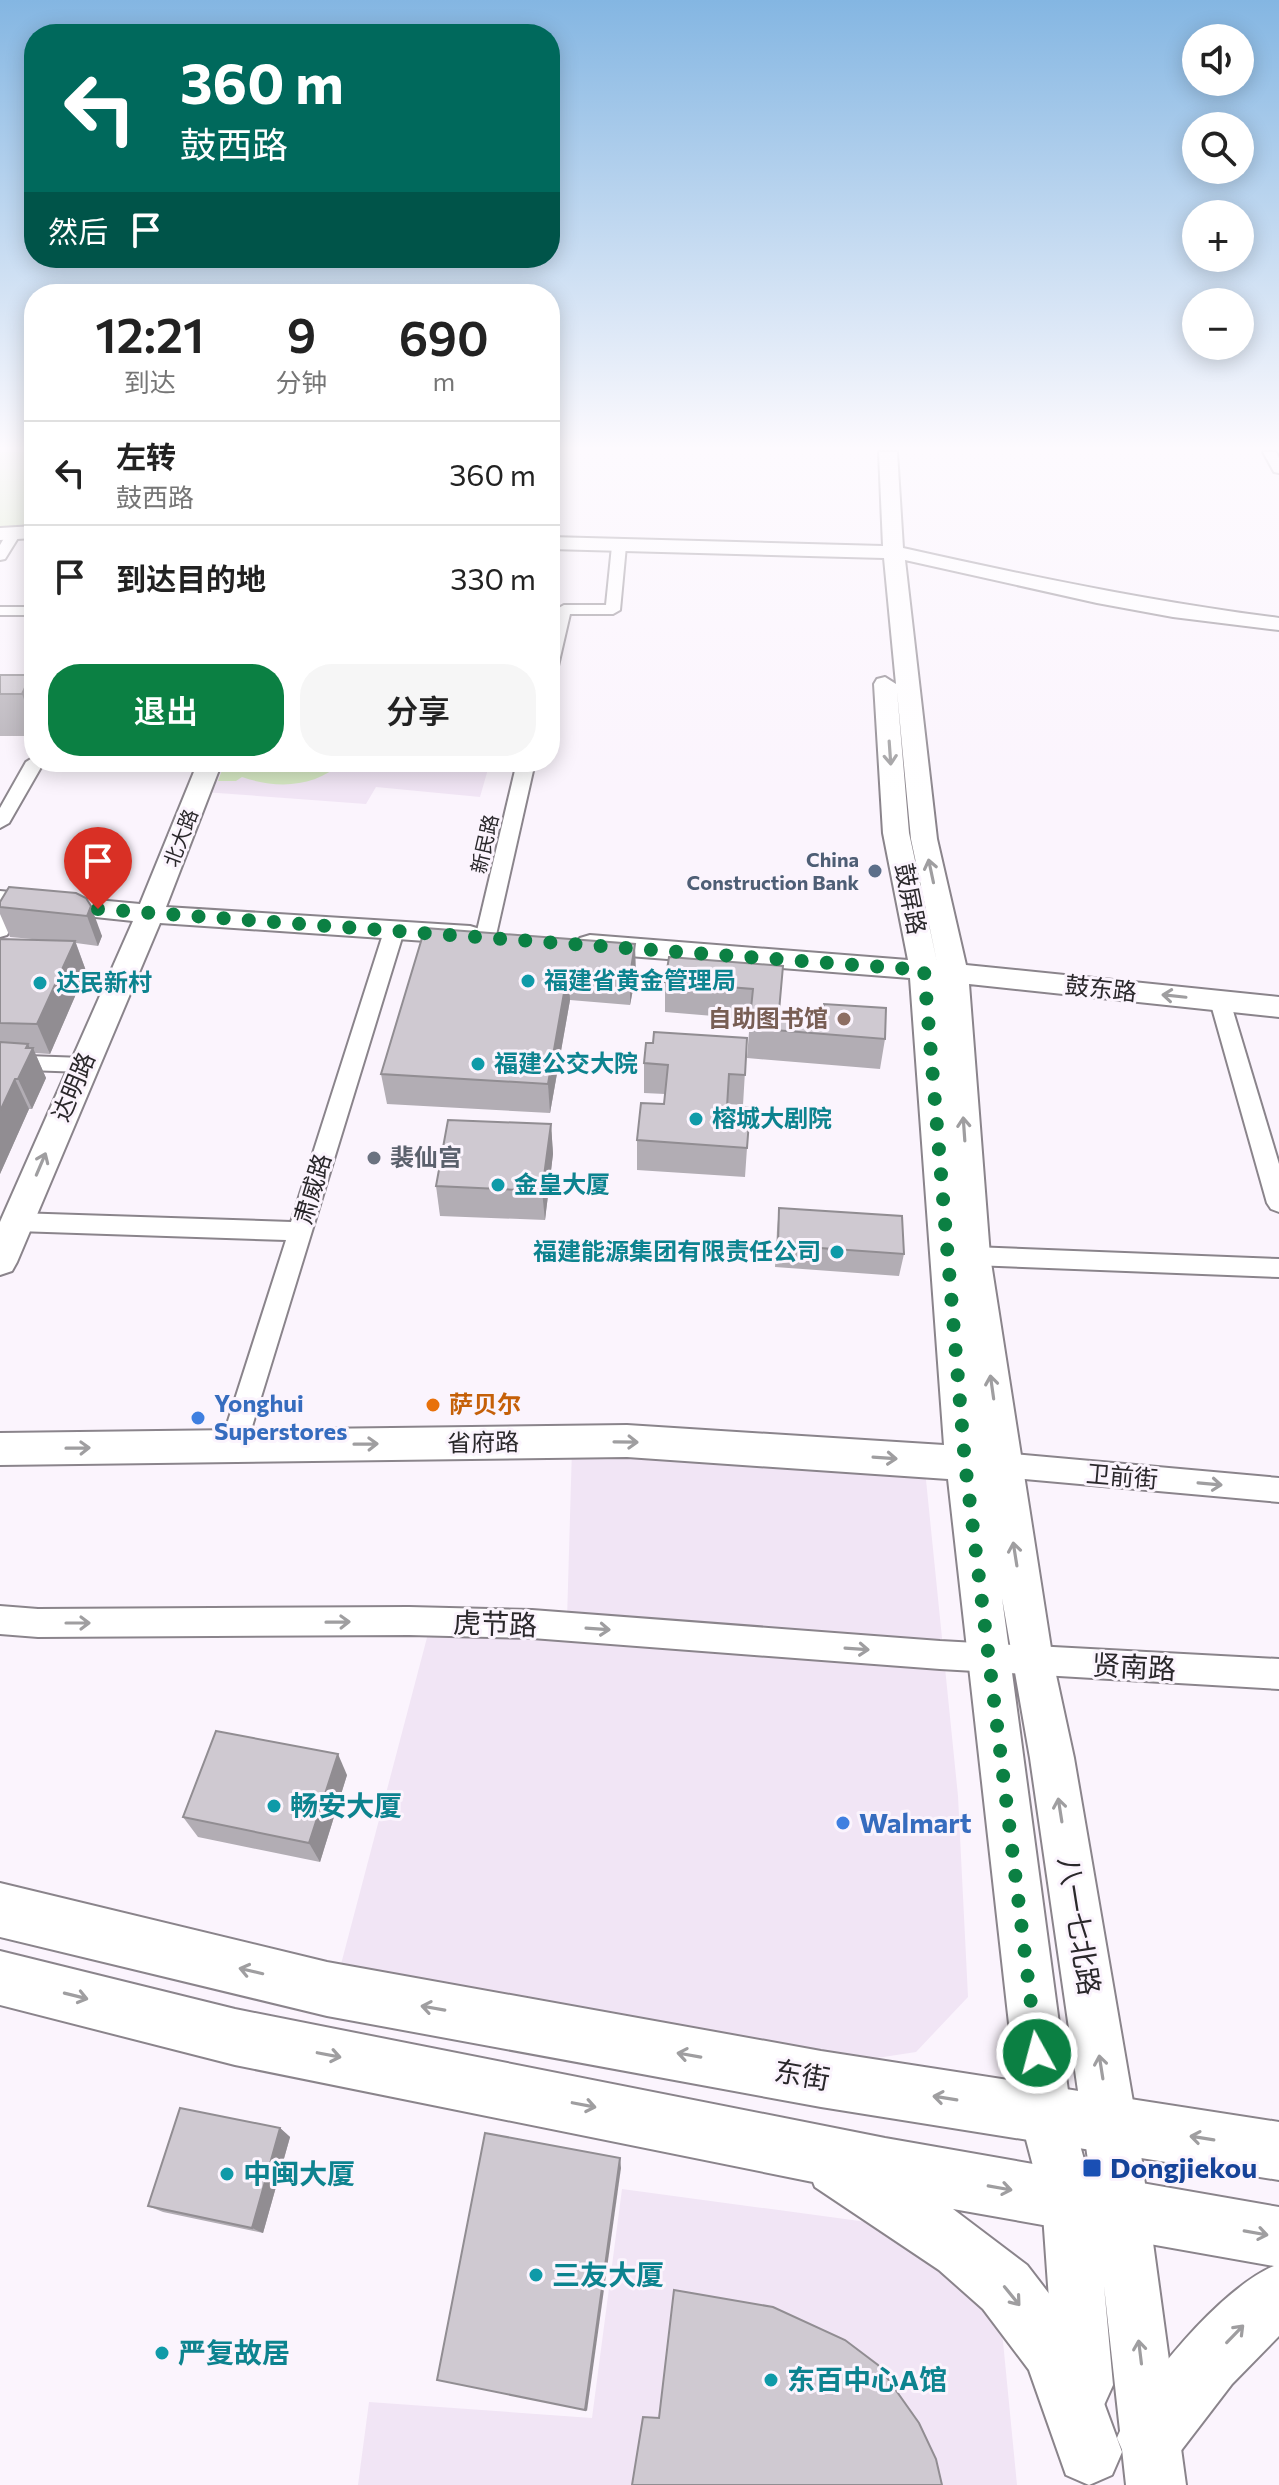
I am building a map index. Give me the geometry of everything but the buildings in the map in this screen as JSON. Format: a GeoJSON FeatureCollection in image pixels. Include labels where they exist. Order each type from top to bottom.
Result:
{"type":"FeatureCollection","features":[{"type":"Feature","properties":{"kind":"main road","name":"鼓屏路"},"geometry":{"type":"LineString","coordinates":[[884,568],[896,833],[939,972],[973,1256],[984,1464]]}},
{"type":"Feature","properties":{"kind":"main road"},"geometry":{"type":"LineString","coordinates":[[975,568],[1158,608],[1279,624]]}},
{"type":"Feature","properties":{"kind":"main road"},"geometry":{"type":"LineString","coordinates":[[984,568],[1136,598],[1279,616]]}},
{"type":"Feature","properties":{"kind":"main road","name":"北大路"},"geometry":{"type":"LineString","coordinates":[[152,914],[206,772]]}},
{"type":"Feature","properties":{"kind":"main road"},"geometry":{"type":"LineString","coordinates":[[8,900],[152,914],[517,938]]}},
{"type":"Feature","properties":{"kind":"main road","name":"达明路"},"geometry":{"type":"LineString","coordinates":[[0,1262],[83,1065],[152,914]]}},
{"type":"Feature","properties":{"kind":"main road","name":"鼓东路"},"geometry":{"type":"LineString","coordinates":[[564,941],[939,972],[1279,1007]]}},
{"type":"Feature","properties":{"kind":"main road","name":"鼓屏路"},"geometry":{"type":"LineString","coordinates":[[939,972],[984,1464]]}},
{"type":"Feature","properties":{"kind":"main road","name":"省府路"},"geometry":{"type":"LineString","coordinates":[[0,1449],[627,1441],[984,1464]]}},
{"type":"Feature","properties":{"kind":"main road","name":"八一七北路"},"geometry":{"type":"LineString","coordinates":[[984,1464],[1010,1660],[1052,1758],[1111,2125],[1096,2205],[1091,2468]]}},
{"type":"Feature","properties":{"kind":"main road"},"geometry":{"type":"LineString","coordinates":[[1010,1660],[1045,2113],[1096,2205]]}},
{"type":"Feature","properties":{"kind":"main road","name":"东街"},"geometry":{"type":"LineString","coordinates":[[0,1910],[327,1989],[821,2079],[1279,2151]]}},
{"type":"Feature","properties":{"kind":"main road"},"geometry":{"type":"LineString","coordinates":[[0,1978],[235,2037],[814,2152],[1279,2237]]}},
{"type":"Feature","properties":{"kind":"main road"},"geometry":{"type":"LineString","coordinates":[[814,2152],[895,2203],[960,2249],[1005,2287],[1055,2352],[1091,2468]]}},
{"type":"Feature","properties":{"kind":"main road","name":"八一七北路"},"geometry":{"type":"LineString","coordinates":[[1096,2205],[1153,2461]]}},
{"type":"Feature","properties":{"kind":"main road"},"geometry":{"type":"LineString","coordinates":[[1153,2461],[1195,2375],[1247,2321],[1279,2295]]}},
{"type":"Feature","properties":{"kind":"street"},"geometry":{"type":"LineString","coordinates":[[560,625],[564,609],[613,610],[617,568]]}},
{"type":"Feature","properties":{"kind":"street"},"geometry":{"type":"LineString","coordinates":[[0,611],[24,611]]}},
{"type":"Feature","properties":{"kind":"street"},"geometry":{"type":"LineString","coordinates":[[0,823],[29,772]]}},
{"type":"Feature","properties":{"kind":"street","name":"新民路"},"geometry":{"type":"LineString","coordinates":[[486,935],[524,772]]}},
{"type":"Feature","properties":{"kind":"street"},"geometry":{"type":"LineString","coordinates":[[0,931],[8,900]]}},
{"type":"Feature","properties":{"kind":"street","name":"肃威路"},"geometry":{"type":"LineString","coordinates":[[233,1446],[394,931]]}},
{"type":"Feature","properties":{"kind":"street"},"geometry":{"type":"LineString","coordinates":[[1220,1001],[1279,1203]]}},
{"type":"Feature","properties":{"kind":"street"},"geometry":{"type":"LineString","coordinates":[[0,1062],[83,1065]]}},
{"type":"Feature","properties":{"kind":"street"},"geometry":{"type":"LineString","coordinates":[[17,1222],[300,1231]]}},
{"type":"Feature","properties":{"kind":"street"},"geometry":{"type":"LineString","coordinates":[[973,1256],[1279,1268]]}},
{"type":"Feature","properties":{"kind":"street","name":"卫前街"},"geometry":{"type":"LineString","coordinates":[[984,1464],[1279,1490]]}},
{"type":"Feature","properties":{"kind":"street","name":"虎节路"},"geometry":{"type":"LineString","coordinates":[[0,1620],[38,1623],[409,1621],[532,1624],[1010,1660]]}},
{"type":"Feature","properties":{"kind":"street","name":"贤南路"},"geometry":{"type":"LineString","coordinates":[[1010,1660],[1279,1674]]}},
{"type":"Feature","properties":{"kind":"shaded area"},"geometry":{"type":"Polygon","coordinates":[[[211,772],[487,772],[480,797],[376,787],[366,804],[204,792],[211,772]]]}},
{"type":"Feature","properties":{"kind":"shaded area"},"geometry":{"type":"Polygon","coordinates":[[[572,1448],[925,1470],[958,1796],[968,1997],[916,2052],[831,2065],[340,1968],[429,1630],[567,1620],[572,1448]]]}},
{"type":"Feature","properties":{"kind":"shaded area"},"geometry":{"type":"Polygon","coordinates":[[[622,2189],[867,2222],[922,2240],[1001,2321],[1017,2485],[358,2485],[369,2402],[592,2418],[622,2189]]]}},
{"type":"Feature","properties":{"kind":"green space"},"geometry":{"type":"Polygon","coordinates":[[[221,772],[329,772],[295,784],[268,783],[242,777],[236,781],[218,781],[221,772]]]}},
{"type":"Feature","properties":{"kind":"place","name":"China Construction Bank"},"geometry":{"type":"Point","coordinates":[875,871]}},
{"type":"Feature","properties":{"kind":"place","name":"福建省黄金管理局"},"geometry":{"type":"Point","coordinates":[528,981]}},
{"type":"Feature","properties":{"kind":"place","name":"达民新村"},"geometry":{"type":"Point","coordinates":[40,983]}},
{"type":"Feature","properties":{"kind":"place","name":"自助图书馆"},"geometry":{"type":"Point","coordinates":[844,1019]}},
{"type":"Feature","properties":{"kind":"place","name":"福建公交大院"},"geometry":{"type":"Point","coordinates":[478,1064]}},
{"type":"Feature","properties":{"kind":"place","name":"榕城大剧院"},"geometry":{"type":"Point","coordinates":[696,1119]}},
{"type":"Feature","properties":{"kind":"place","name":"裴仙宫"},"geometry":{"type":"Point","coordinates":[374,1158]}},
{"type":"Feature","properties":{"kind":"place","name":"金皇大厦"},"geometry":{"type":"Point","coordinates":[498,1185]}},
{"type":"Feature","properties":{"kind":"place","name":"福建能源集团有限责任公司"},"geometry":{"type":"Point","coordinates":[837,1252]}},
{"type":"Feature","properties":{"kind":"place","name":"萨贝尔"},"geometry":{"type":"Point","coordinates":[433,1405]}},
{"type":"Feature","properties":{"kind":"place","name":"Yonghui Superstores"},"geometry":{"type":"Point","coordinates":[198,1418]}},
{"type":"Feature","properties":{"kind":"place","name":"畅安大厦"},"geometry":{"type":"Point","coordinates":[274,1806]}},
{"type":"Feature","properties":{"kind":"place","name":"Walmart"},"geometry":{"type":"Point","coordinates":[843,1823]}},
{"type":"Feature","properties":{"kind":"place","name":"Dongjiekou"},"geometry":{"type":"Point","coordinates":[1092,2168]}},
{"type":"Feature","properties":{"kind":"place","name":"中闽大厦"},"geometry":{"type":"Point","coordinates":[227,2174]}},
{"type":"Feature","properties":{"kind":"place","name":"三友大厦"},"geometry":{"type":"Point","coordinates":[536,2275]}},
{"type":"Feature","properties":{"kind":"place","name":"严复故居"},"geometry":{"type":"Point","coordinates":[162,2353]}},
{"type":"Feature","properties":{"kind":"place","name":"东百中心A馆"},"geometry":{"type":"Point","coordinates":[771,2380]}},
{"type":"Feature","properties":{"kind":"route"},"geometry":{"type":"LineString","coordinates":[[98,909],[486,935],[924,970],[965,1463],[1037,2053]]}}]}
